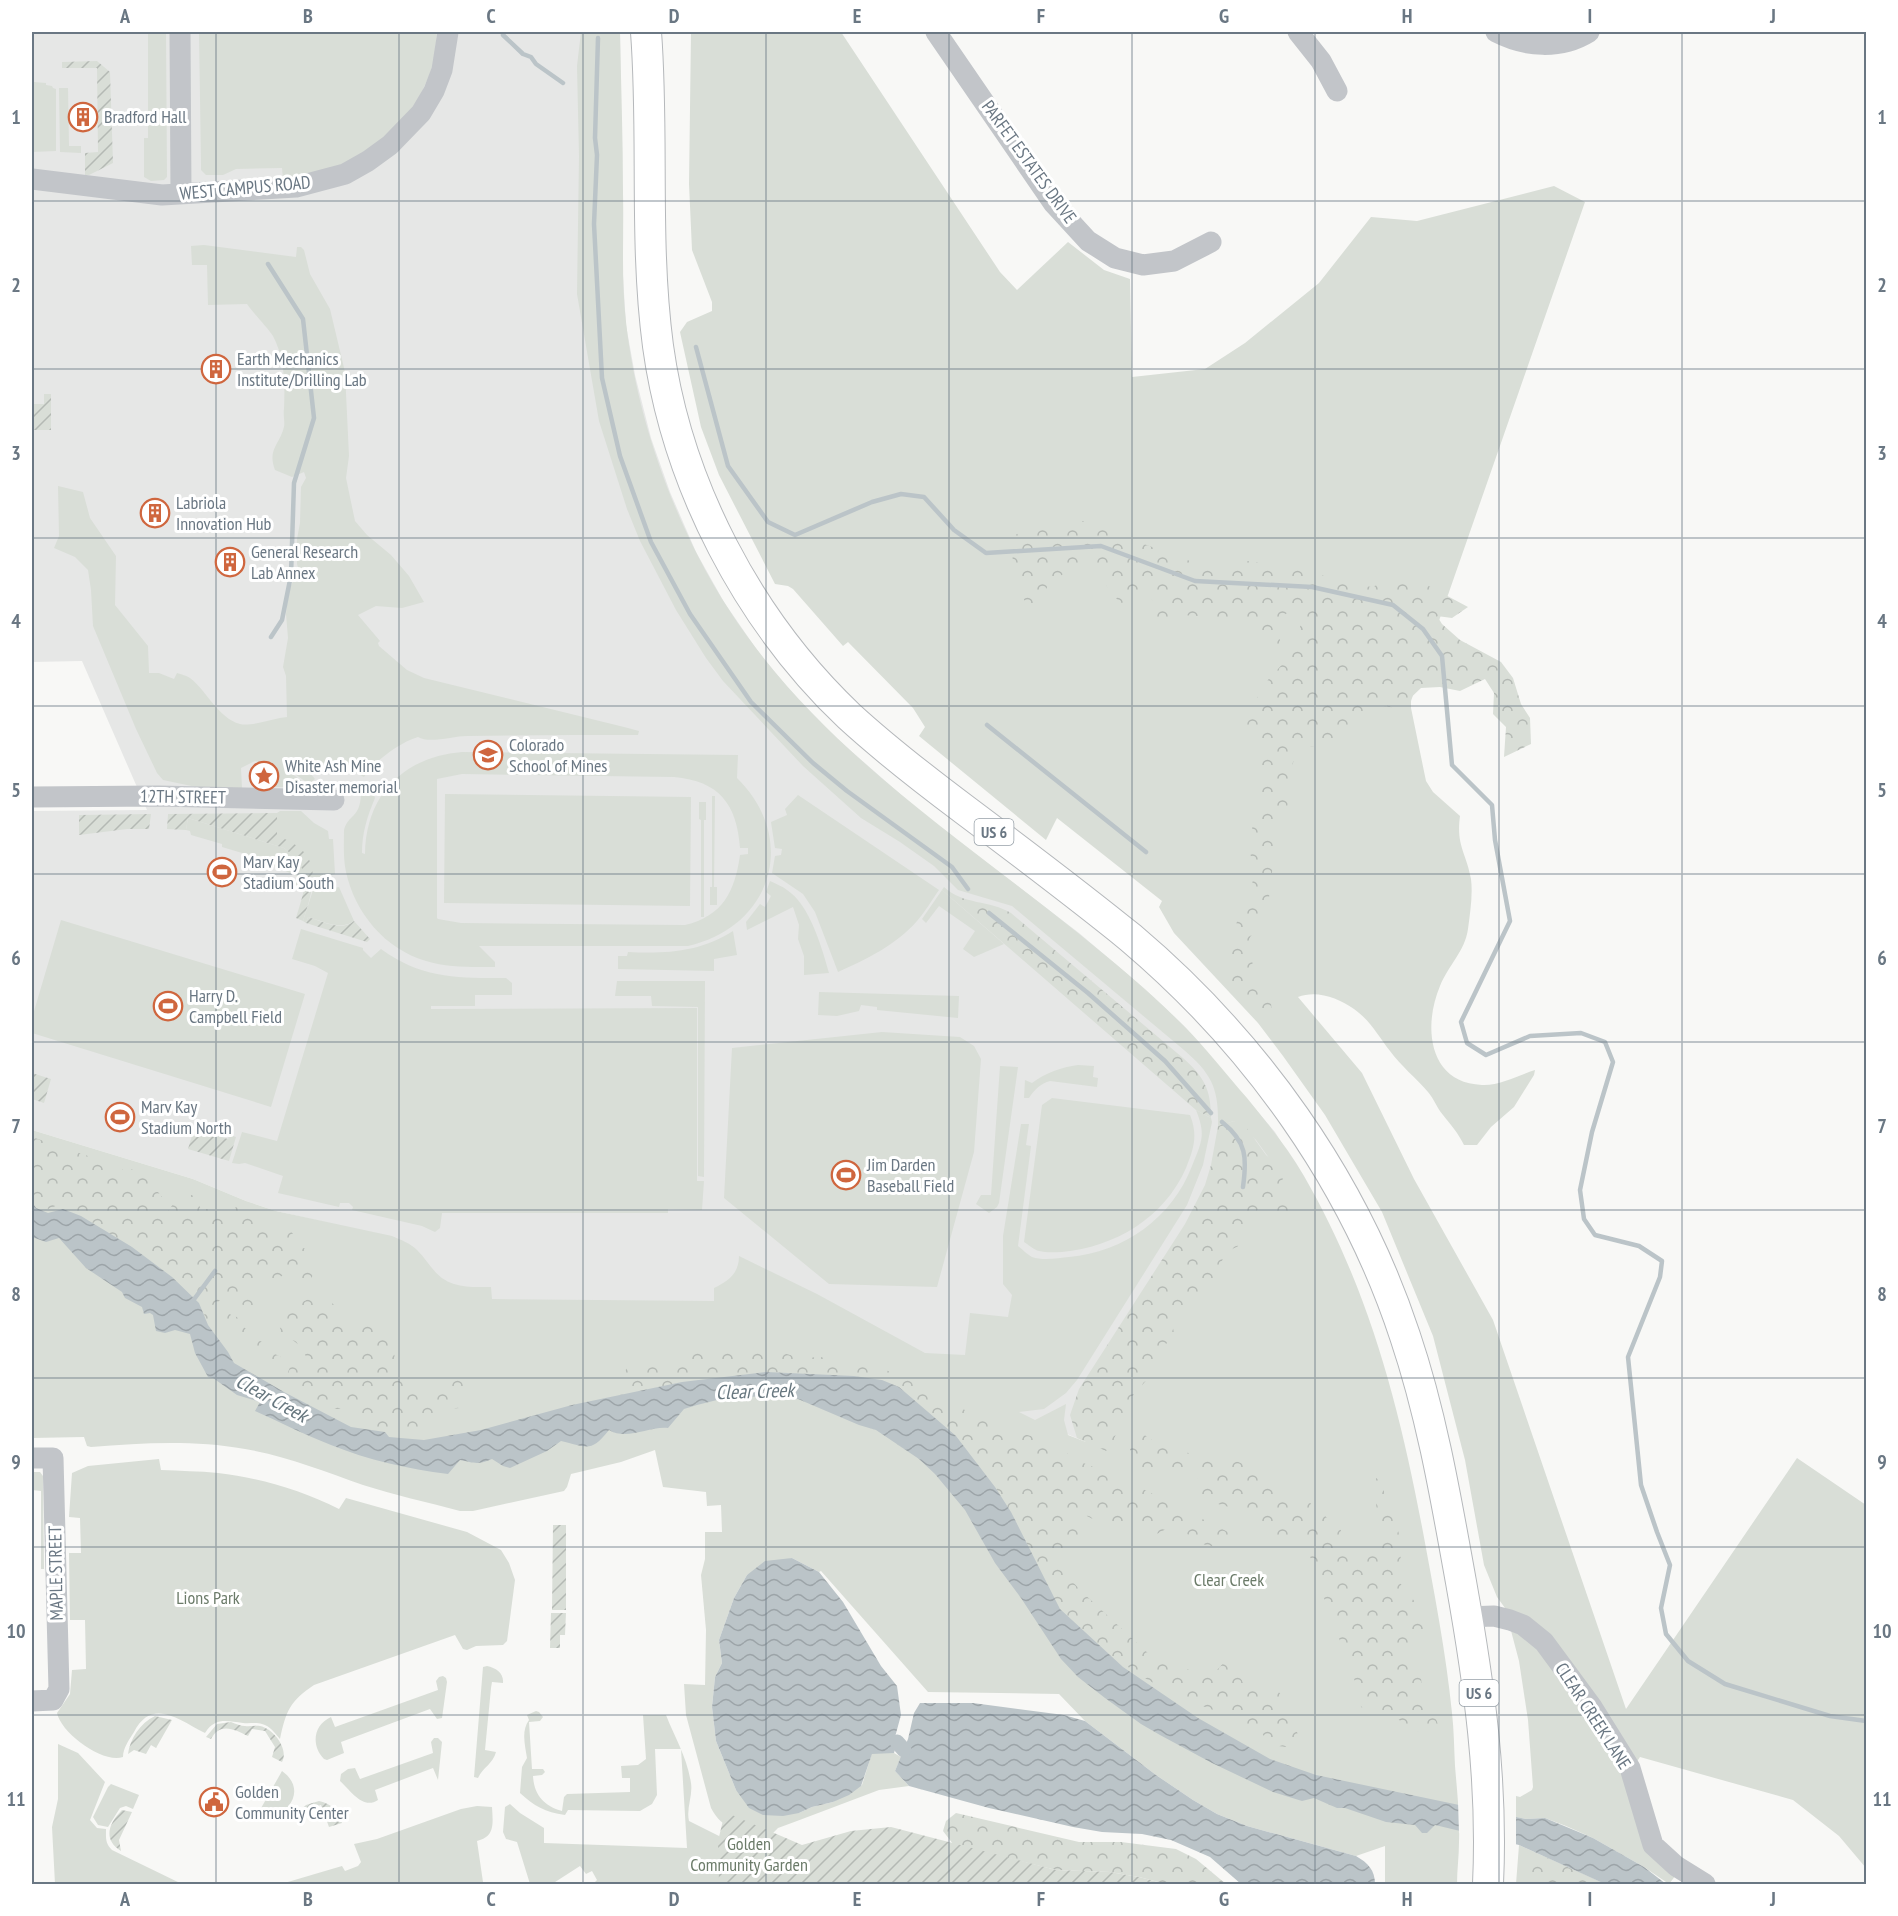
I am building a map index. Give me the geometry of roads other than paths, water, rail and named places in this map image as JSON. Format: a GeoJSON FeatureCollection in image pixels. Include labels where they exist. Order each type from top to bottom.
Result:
{"type":"FeatureCollection","features":[{"type":"Feature","properties":{"kind":"highway","name":"US 6"},"geometry":{"type":"LineString","coordinates":[[646,32],[649,71],[650,241],[658,349],[671,410],[688,467],[712,524],[758,608],[819,686],[847,714],[908,767],[1113,922],[1162,964],[1229,1034],[1283,1101],[1322,1160],[1360,1228],[1381,1274],[1404,1333],[1435,1444],[1467,1617],[1480,1697],[1488,1770],[1490,1813],[1488,1884]]}},
{"type":"Feature","properties":{"kind":"highway","name":"US 6"},"geometry":{"type":"LineString","coordinates":[[649,71],[654,32]]}},
{"type":"Feature","properties":{"kind":"street"},"geometry":{"type":"LineString","coordinates":[[180,32],[181,194]]}},
{"type":"Feature","properties":{"kind":"street","name":"WEST CAMPUS ROAD"},"geometry":{"type":"LineString","coordinates":[[32,179],[132,192],[181,194],[296,187],[345,174],[390,145],[421,113],[434,91],[442,70],[448,32]]}},
{"type":"Feature","properties":{"kind":"street","name":"PARFET ESTATES DRIVE"},"geometry":{"type":"LineString","coordinates":[[936,32],[1054,204],[1088,241],[1115,258],[1143,265],[1174,261],[1210,242]]}},
{"type":"Feature","properties":{"kind":"street"},"geometry":{"type":"LineString","coordinates":[[1298,32],[1321,62],[1337,91]]}},
{"type":"Feature","properties":{"kind":"street"},"geometry":{"type":"LineString","coordinates":[[1496,32],[1521,42],[1538,45],[1564,42],[1589,32]]}},
{"type":"Feature","properties":{"kind":"street","name":"12TH STREET"},"geometry":{"type":"LineString","coordinates":[[32,796],[334,800]]}},
{"type":"Feature","properties":{"kind":"street","name":"MAPLE STREET"},"geometry":{"type":"LineString","coordinates":[[32,1458],[53,1458],[59,1689],[53,1700],[32,1701]]}},
{"type":"Feature","properties":{"kind":"street","name":"CLEAR CREEK LANE"},"geometry":{"type":"LineString","coordinates":[[1467,1617],[1494,1616],[1510,1620],[1523,1625],[1544,1642],[1592,1707],[1630,1768],[1653,1845],[1676,1866],[1705,1884]]}},
{"type":"Feature","properties":{"kind":"water","name":"Clear Creek"},"geometry":{"type":"Polygon","coordinates":[[[32,1202],[36,1208],[48,1213],[63,1209],[81,1216],[132,1247],[172,1277],[199,1303],[208,1325],[234,1363],[351,1427],[385,1432],[389,1437],[424,1440],[481,1430],[572,1405],[682,1382],[766,1372],[854,1376],[882,1380],[899,1387],[956,1436],[995,1487],[1011,1512],[1060,1609],[1123,1667],[1198,1718],[1270,1759],[1316,1775],[1526,1819],[1545,1818],[1593,1838],[1644,1867],[1666,1884],[1605,1884],[1519,1845],[1435,1825],[1427,1833],[1422,1833],[1415,1825],[1386,1822],[1345,1808],[1337,1808],[1314,1798],[1302,1801],[1273,1792],[1160,1735],[1105,1698],[1078,1677],[1061,1659],[995,1563],[965,1510],[935,1474],[919,1459],[876,1430],[798,1399],[777,1395],[721,1399],[684,1409],[668,1428],[631,1434],[609,1430],[598,1442],[588,1446],[561,1441],[547,1451],[510,1468],[492,1459],[476,1463],[460,1460],[448,1474],[403,1467],[321,1441],[255,1411],[260,1402],[237,1395],[208,1377],[195,1353],[190,1334],[175,1330],[165,1333],[156,1331],[153,1315],[144,1314],[142,1307],[125,1298],[122,1292],[86,1268],[59,1238],[46,1242],[32,1237],[32,1202]]]}},
{"type":"Feature","properties":{"kind":"water"},"geometry":{"type":"Polygon","coordinates":[[[792,1558],[819,1572],[843,1602],[881,1666],[897,1686],[901,1715],[895,1737],[897,1742],[894,1753],[872,1754],[861,1786],[849,1795],[799,1813],[783,1816],[763,1815],[749,1808],[736,1790],[716,1741],[712,1707],[715,1677],[722,1663],[719,1640],[734,1598],[747,1575],[765,1561],[792,1558]]]}},
{"type":"Feature","properties":{"kind":"water"},"geometry":{"type":"Polygon","coordinates":[[[920,1703],[973,1703],[1064,1715],[1085,1721],[1156,1775],[1217,1814],[1247,1826],[1356,1856],[1370,1867],[1375,1884],[1241,1884],[1210,1857],[1171,1840],[1142,1834],[1102,1832],[1073,1827],[989,1808],[909,1786],[895,1771],[908,1739],[914,1713],[920,1703]]]}},
{"type":"Feature","properties":{"kind":"waterway"},"geometry":{"type":"LineString","coordinates":[[503,35],[523,54],[531,57],[536,64],[563,83]]}},
{"type":"Feature","properties":{"kind":"waterway"},"geometry":{"type":"LineString","coordinates":[[598,38],[594,224],[602,378],[620,456],[651,542],[690,614],[751,702],[813,763],[847,791],[952,867],[968,889]]}},
{"type":"Feature","properties":{"kind":"waterway"},"geometry":{"type":"LineString","coordinates":[[268,264],[303,319],[314,418],[294,483],[291,575],[282,620],[271,637]]}},
{"type":"Feature","properties":{"kind":"waterway"},"geometry":{"type":"LineString","coordinates":[[696,347],[728,466],[768,522],[795,535],[872,502],[901,494],[924,497],[954,530],[986,553],[1101,546],[1195,581],[1312,587],[1393,605],[1423,629],[1442,656],[1452,765],[1492,805],[1495,840],[1510,921],[1461,1022],[1467,1043],[1486,1055],[1530,1036],[1581,1033],[1605,1042],[1613,1062],[1592,1132],[1580,1190],[1584,1219],[1595,1235],[1639,1246],[1662,1261],[1660,1277],[1628,1357],[1641,1485],[1670,1565],[1661,1608],[1666,1634],[1688,1661],[1725,1684],[1830,1716],[1866,1721]]}},
{"type":"Feature","properties":{"kind":"waterway"},"geometry":{"type":"LineString","coordinates":[[987,725],[1146,852]]}},
{"type":"Feature","properties":{"kind":"waterway"},"geometry":{"type":"LineString","coordinates":[[989,913],[1088,993],[1165,1061],[1211,1113]]}},
{"type":"Feature","properties":{"kind":"waterway"},"geometry":{"type":"LineString","coordinates":[[1222,1122],[1241,1144],[1245,1159],[1243,1187]]}},
{"type":"Feature","properties":{"kind":"waterway"},"geometry":{"type":"LineString","coordinates":[[192,1302],[215,1271]]}},
{"type":"Feature","properties":{"kind":"waterway"},"geometry":{"type":"LineString","coordinates":[[897,1742],[904,1750]]}},
{"type":"Feature","properties":{"kind":"place","name":"Bradford Hall"},"geometry":{"type":"Point","coordinates":[83,117]}},
{"type":"Feature","properties":{"kind":"place","name":"Earth Mechanics Institute/Drilling Lab"},"geometry":{"type":"Point","coordinates":[216,369]}},
{"type":"Feature","properties":{"kind":"place","name":"Labriola Innovation Hub"},"geometry":{"type":"Point","coordinates":[155,513]}},
{"type":"Feature","properties":{"kind":"place","name":"General Research Lab Annex"},"geometry":{"type":"Point","coordinates":[230,562]}},
{"type":"Feature","properties":{"kind":"place","name":"Colorado School of Mines"},"geometry":{"type":"Point","coordinates":[488,755]}},
{"type":"Feature","properties":{"kind":"place","name":"White Ash Mine Disaster memorial"},"geometry":{"type":"Point","coordinates":[264,776]}},
{"type":"Feature","properties":{"kind":"place","name":"Marv Kay Stadium South"},"geometry":{"type":"Point","coordinates":[222,872]}},
{"type":"Feature","properties":{"kind":"place","name":"Harry D. Campbell Field"},"geometry":{"type":"Point","coordinates":[168,1006]}},
{"type":"Feature","properties":{"kind":"place","name":"Marv Kay Stadium North"},"geometry":{"type":"Point","coordinates":[120,1117]}},
{"type":"Feature","properties":{"kind":"place","name":"Jim Darden Baseball Field"},"geometry":{"type":"Point","coordinates":[846,1175]}},
{"type":"Feature","properties":{"kind":"place","name":"Golden Community Center"},"geometry":{"type":"Point","coordinates":[214,1802]}},
{"type":"Feature","properties":{"kind":"park label","name":"Lions Park"},"geometry":{"type":"Point","coordinates":[208,1598]}},
{"type":"Feature","properties":{"kind":"park label","name":"Golden Community Garden"},"geometry":{"type":"Point","coordinates":[749,1854]}}]}
